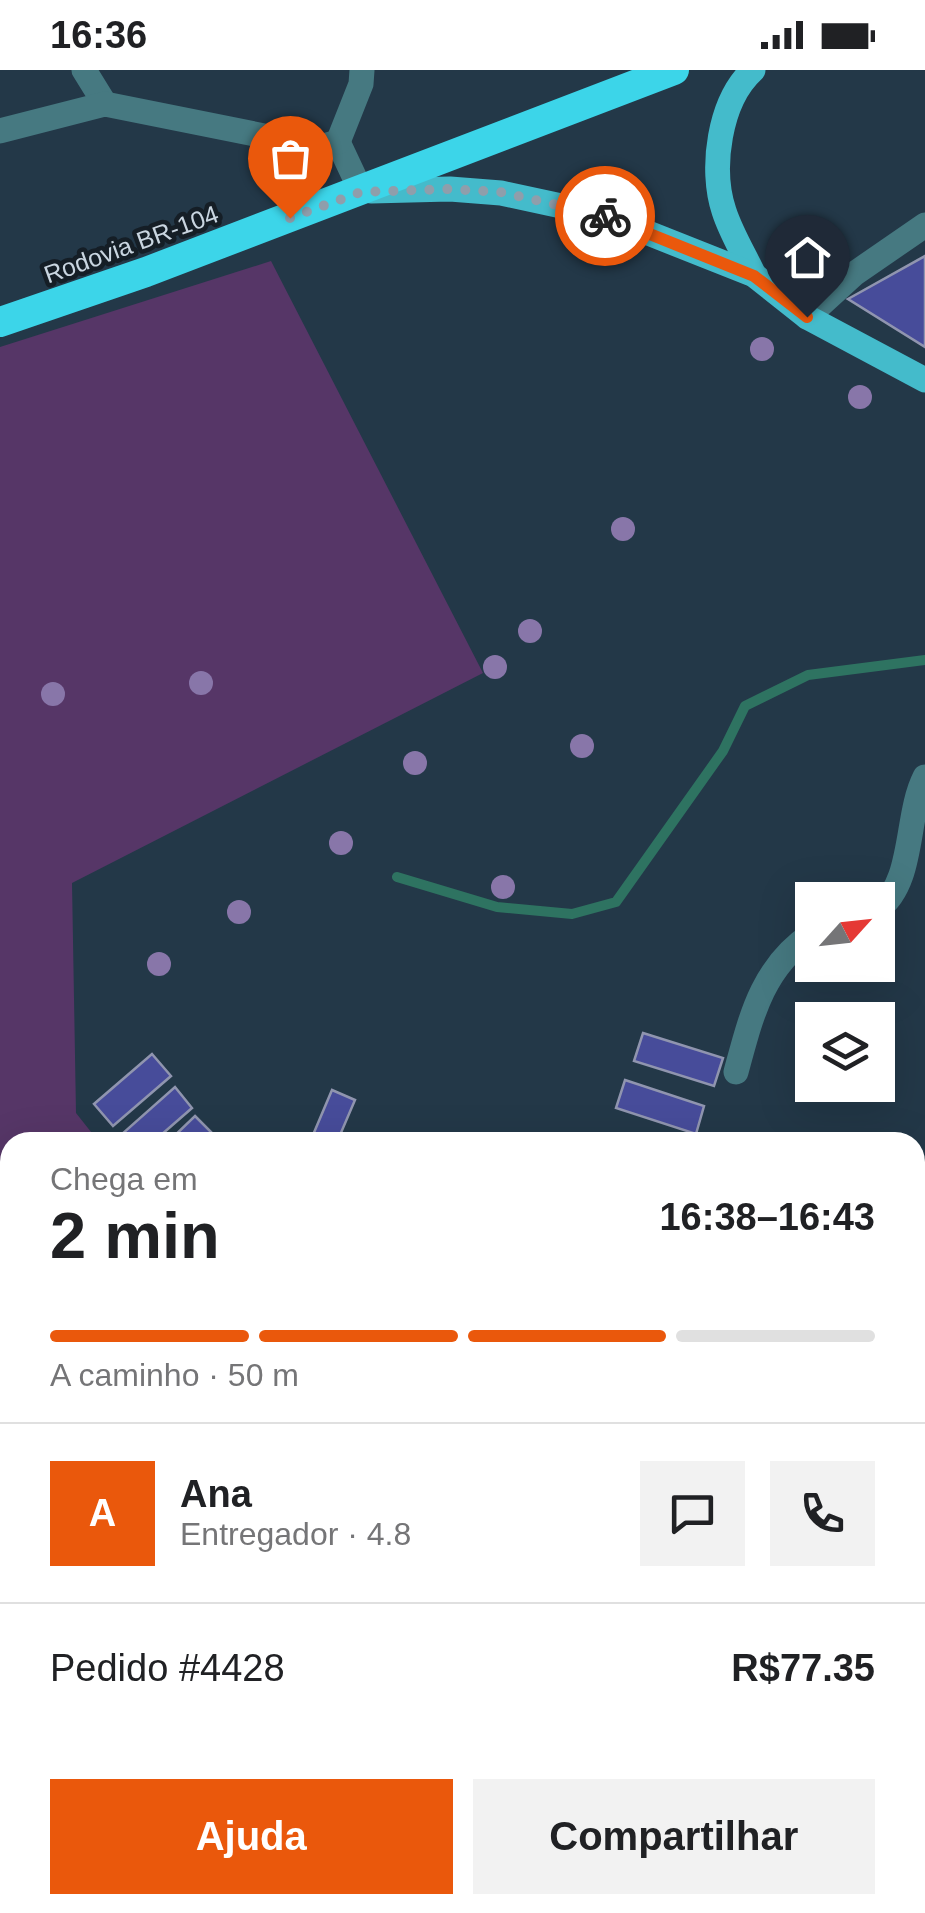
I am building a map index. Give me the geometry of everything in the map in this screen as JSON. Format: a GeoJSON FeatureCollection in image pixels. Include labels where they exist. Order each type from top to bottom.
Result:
{"type":"FeatureCollection","features":[{"type":"Feature","properties":{"kind":"highway","name":"Rodovia BR-104"},"geometry":{"type":"LineString","coordinates":[[0,322],[361,192],[671,71]]}},
{"type":"Feature","properties":{"kind":"main road"},"geometry":{"type":"LineString","coordinates":[[753,70],[728,108],[718,176],[723,210],[754,276]]}},
{"type":"Feature","properties":{"kind":"main road"},"geometry":{"type":"LineString","coordinates":[[361,192],[500,192],[619,221],[754,276],[807,317],[925,380]]}},
{"type":"Feature","properties":{"kind":"street"},"geometry":{"type":"LineString","coordinates":[[84,70],[105,104]]}},
{"type":"Feature","properties":{"kind":"street"},"geometry":{"type":"LineString","coordinates":[[361,192],[338,142],[362,84],[362,70]]}},
{"type":"Feature","properties":{"kind":"street"},"geometry":{"type":"LineString","coordinates":[[0,131],[105,104],[319,147],[338,142]]}},
{"type":"Feature","properties":{"kind":"street"},"geometry":{"type":"LineString","coordinates":[[807,317],[854,274],[925,225]]}},
{"type":"Feature","properties":{"kind":"street"},"geometry":{"type":"LineString","coordinates":[[895,889],[911,817],[925,777]]}},
{"type":"Feature","properties":{"kind":"street"},"geometry":{"type":"LineString","coordinates":[[736,1072],[754,1004],[778,962],[795,948]]}},
{"type":"Feature","properties":{"kind":"shaded area"},"geometry":{"type":"Polygon","coordinates":[[[271,261],[483,673],[72,883],[76,1113],[91,1132],[0,1132],[0,347],[271,261]]]}},
{"type":"Feature","properties":{"kind":"building"},"geometry":{"type":"Polygon","coordinates":[[[925,256],[925,347],[848,299],[925,256]]]}},
{"type":"Feature","properties":{"kind":"building"},"geometry":{"type":"Polygon","coordinates":[[[643,1033],[723,1058],[714,1086],[634,1061],[643,1033]]]}},
{"type":"Feature","properties":{"kind":"building"},"geometry":{"type":"Polygon","coordinates":[[[152,1054],[171,1076],[113,1126],[94,1104],[152,1054]]]}},
{"type":"Feature","properties":{"kind":"building"},"geometry":{"type":"Polygon","coordinates":[[[625,1080],[704,1106],[697,1132],[616,1108],[625,1080]]]}},
{"type":"Feature","properties":{"kind":"building"},"geometry":{"type":"Polygon","coordinates":[[[175,1087],[192,1108],[164,1132],[124,1132],[175,1087]]]}},
{"type":"Feature","properties":{"kind":"building"},"geometry":{"type":"Polygon","coordinates":[[[332,1090],[355,1100],[341,1132],[314,1132],[332,1090]]]}},
{"type":"Feature","properties":{"kind":"building"},"geometry":{"type":"Polygon","coordinates":[[[195,1116],[211,1132],[178,1132],[195,1116]]]}},
{"type":"Feature","properties":{"kind":"waterway"},"geometry":{"type":"LineString","coordinates":[[397,877],[497,907],[572,914],[616,902],[723,751],[745,706],[808,675],[925,660]]}},
{"type":"Feature","properties":{"kind":"way so far"},"geometry":{"type":"LineString","coordinates":[[290,218],[361,192],[450,189],[500,192],[605,216]]}},
{"type":"Feature","properties":{"kind":"route"},"geometry":{"type":"LineString","coordinates":[[605,216],[754,276],[807,317]]}}]}
